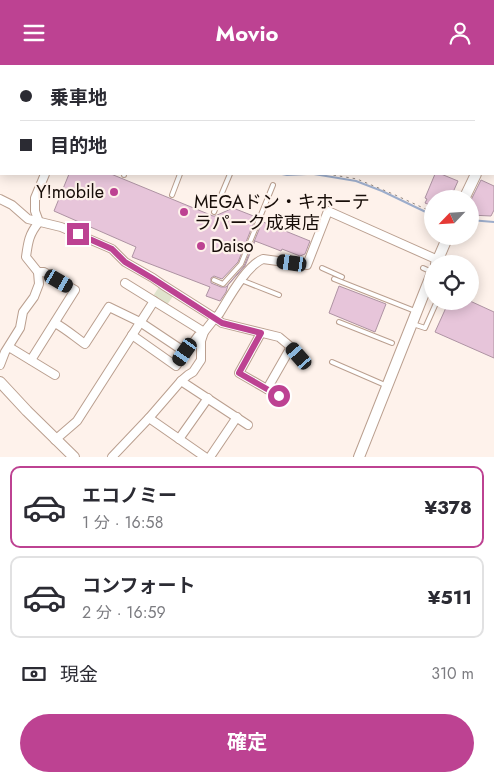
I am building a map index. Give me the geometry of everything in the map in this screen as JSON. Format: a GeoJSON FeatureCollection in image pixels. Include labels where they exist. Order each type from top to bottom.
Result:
{"type":"FeatureCollection","features":[{"type":"Feature","properties":{"kind":"street"},"geometry":{"type":"LineString","coordinates":[[39,222],[35,211],[35,198],[45,175]]}},
{"type":"Feature","properties":{"kind":"street"},"geometry":{"type":"LineString","coordinates":[[468,190],[476,175]]}},
{"type":"Feature","properties":{"kind":"street"},"geometry":{"type":"LineString","coordinates":[[0,199],[12,205],[28,219],[61,227],[112,249],[125,262],[222,323],[279,337],[299,356]]}},
{"type":"Feature","properties":{"kind":"street"},"geometry":{"type":"LineString","coordinates":[[132,335],[176,366],[198,336],[216,318],[241,280],[259,261],[263,259],[307,265],[328,211],[424,256]]}},
{"type":"Feature","properties":{"kind":"street"},"geometry":{"type":"LineString","coordinates":[[0,365],[20,327],[23,312],[34,297],[39,284],[38,272],[26,257],[28,241],[33,229],[39,222]]}},
{"type":"Feature","properties":{"kind":"street"},"geometry":{"type":"LineString","coordinates":[[31,361],[75,291],[44,272],[38,272]]}},
{"type":"Feature","properties":{"kind":"street"},"geometry":{"type":"LineString","coordinates":[[125,283],[204,332]]}},
{"type":"Feature","properties":{"kind":"street"},"geometry":{"type":"LineString","coordinates":[[359,457],[424,294]]}},
{"type":"Feature","properties":{"kind":"street"},"geometry":{"type":"LineString","coordinates":[[55,440],[77,421],[154,301]]}},
{"type":"Feature","properties":{"kind":"street"},"geometry":{"type":"LineString","coordinates":[[55,323],[85,344],[109,307],[140,323],[185,352]]}},
{"type":"Feature","properties":{"kind":"street"},"geometry":{"type":"LineString","coordinates":[[112,457],[181,381],[193,372],[201,360],[201,341],[204,332]]}},
{"type":"Feature","properties":{"kind":"street"},"geometry":{"type":"LineString","coordinates":[[261,333],[239,373],[279,396]]}},
{"type":"Feature","properties":{"kind":"street"},"geometry":{"type":"LineString","coordinates":[[9,347],[55,375]]}},
{"type":"Feature","properties":{"kind":"street"},"geometry":{"type":"LineString","coordinates":[[267,389],[291,347]]}},
{"type":"Feature","properties":{"kind":"street"},"geometry":{"type":"LineString","coordinates":[[181,381],[248,425]]}},
{"type":"Feature","properties":{"kind":"street"},"geometry":{"type":"LineString","coordinates":[[0,382],[55,440],[74,457]]}},
{"type":"Feature","properties":{"kind":"street"},"geometry":{"type":"LineString","coordinates":[[179,439],[208,398]]}},
{"type":"Feature","properties":{"kind":"street"},"geometry":{"type":"LineString","coordinates":[[210,457],[237,417]]}},
{"type":"Feature","properties":{"kind":"street"},"geometry":{"type":"LineString","coordinates":[[149,418],[205,457]]}},
{"type":"Feature","properties":{"kind":"lane"},"geometry":{"type":"LineString","coordinates":[[172,195],[180,175]]}},
{"type":"Feature","properties":{"kind":"lane"},"geometry":{"type":"LineString","coordinates":[[214,212],[230,175]]}},
{"type":"Feature","properties":{"kind":"lane"},"geometry":{"type":"LineString","coordinates":[[214,280],[223,284],[241,264],[273,185]]}},
{"type":"Feature","properties":{"kind":"lane"},"geometry":{"type":"LineString","coordinates":[[322,268],[342,277]]}},
{"type":"Feature","properties":{"kind":"lane"},"geometry":{"type":"LineString","coordinates":[[334,279],[417,312]]}},
{"type":"Feature","properties":{"kind":"lane"},"geometry":{"type":"LineString","coordinates":[[241,280],[279,295]]}},
{"type":"Feature","properties":{"kind":"lane"},"geometry":{"type":"LineString","coordinates":[[412,324],[425,328],[433,310]]}},
{"type":"Feature","properties":{"kind":"lane"},"geometry":{"type":"LineString","coordinates":[[339,322],[392,343]]}},
{"type":"Feature","properties":{"kind":"lane"},"geometry":{"type":"LineString","coordinates":[[332,362],[388,386]]}},
{"type":"Feature","properties":{"kind":"path"},"geometry":{"type":"LineString","coordinates":[[333,175],[357,179],[393,193],[424,208]]}},
{"type":"Feature","properties":{"kind":"green space"},"geometry":{"type":"Polygon","coordinates":[[[159,287],[173,296],[167,305],[153,296],[159,287]]]}},
{"type":"Feature","properties":{"kind":"building"},"geometry":{"type":"Polygon","coordinates":[[[69,175],[113,175],[213,216],[233,208],[256,217],[238,262],[222,279],[214,276],[211,278],[211,283],[221,287],[226,287],[244,266],[263,220],[263,222],[310,241],[305,254],[300,256],[255,241],[245,266],[228,285],[220,301],[206,296],[210,287],[132,257],[136,247],[54,211],[69,175]]]}},
{"type":"Feature","properties":{"kind":"building"},"geometry":{"type":"Polygon","coordinates":[[[435,175],[443,175],[458,181],[454,190],[428,190],[435,175]]]}},
{"type":"Feature","properties":{"kind":"building"},"geometry":{"type":"Polygon","coordinates":[[[481,180],[494,186],[494,210],[491,216],[479,215],[479,190],[476,190],[481,180]]]}},
{"type":"Feature","properties":{"kind":"building"},"geometry":{"type":"Polygon","coordinates":[[[339,286],[386,304],[375,332],[329,313],[339,286]]]}},
{"type":"Feature","properties":{"kind":"building"},"geometry":{"type":"Polygon","coordinates":[[[479,305],[494,312],[494,358],[435,332],[445,310],[479,310],[479,305]]]}},
{"type":"Feature","properties":{"kind":"waterway"},"geometry":{"type":"LineString","coordinates":[[320,175],[356,181],[424,211]]}},
{"type":"Feature","properties":{"kind":"waterway"},"geometry":{"type":"LineString","coordinates":[[479,221],[494,222]]}},
{"type":"Feature","properties":{"kind":"place","name":"Y!mobile"},"geometry":{"type":"Point","coordinates":[114,192]}},
{"type":"Feature","properties":{"kind":"place","name":"MEGAドン・キホーテ ラパーク成東店"},"geometry":{"type":"Point","coordinates":[184,212]}},
{"type":"Feature","properties":{"kind":"place","name":"Daiso"},"geometry":{"type":"Point","coordinates":[201,246]}},
{"type":"Feature","properties":{"kind":"route"},"geometry":{"type":"LineString","coordinates":[[78,234],[112,249],[125,262],[222,323],[261,333],[239,373],[279,396]]}}]}
